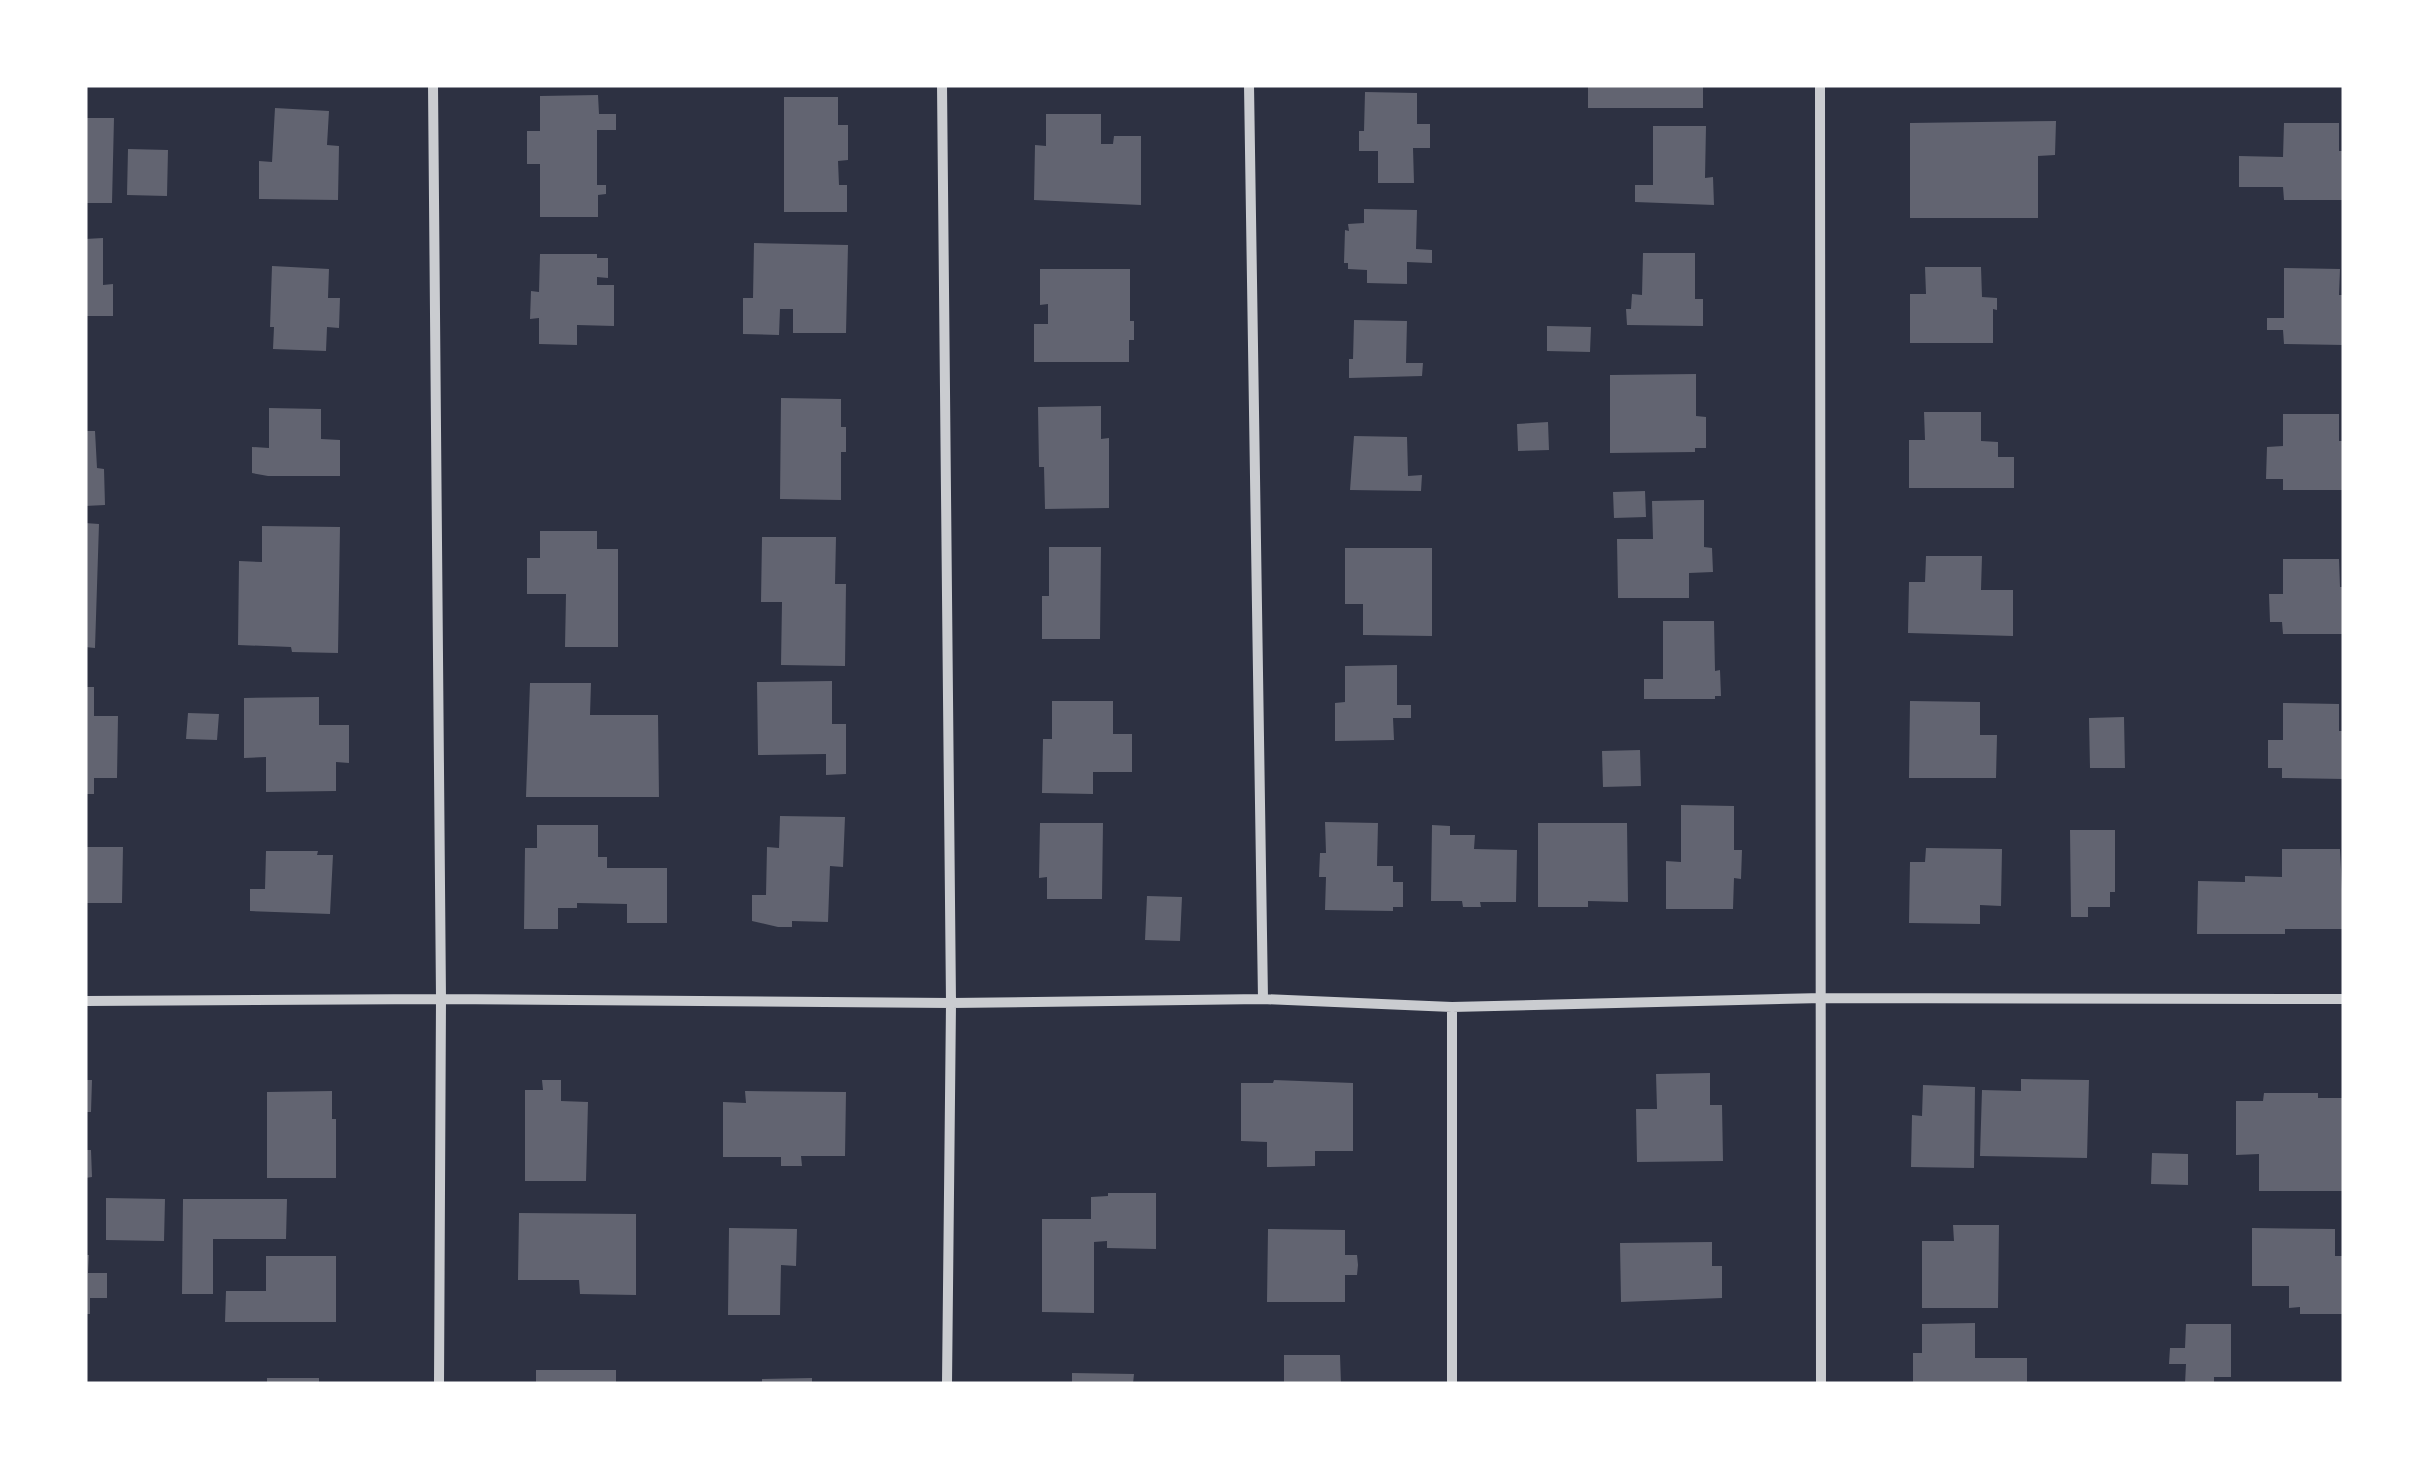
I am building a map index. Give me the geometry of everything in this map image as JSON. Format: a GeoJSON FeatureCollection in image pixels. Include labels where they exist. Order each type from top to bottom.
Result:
{"type":"FeatureCollection","features":[{"type":"Feature","properties":{"kind":"street"},"geometry":{"type":"LineString","coordinates":[[432,85],[441,999],[439,1384]]}},
{"type":"Feature","properties":{"kind":"street"},"geometry":{"type":"LineString","coordinates":[[942,85],[951,1002],[947,1384]]}},
{"type":"Feature","properties":{"kind":"street"},"geometry":{"type":"LineString","coordinates":[[1248,85],[1263,999]]}},
{"type":"Feature","properties":{"kind":"street"},"geometry":{"type":"LineString","coordinates":[[1820,85],[1820,1384]]}},
{"type":"Feature","properties":{"kind":"street"},"geometry":{"type":"LineString","coordinates":[[85,1001],[1263,999],[1452,1007],[1822,998],[2344,999]]}},
{"type":"Feature","properties":{"kind":"street"},"geometry":{"type":"LineString","coordinates":[[1452,1007],[1452,1384]]}},
{"type":"Feature","properties":{"kind":"building"},"geometry":{"type":"Polygon","coordinates":[[[1588,85],[1703,85],[1703,108],[1588,108],[1588,85]]]}},
{"type":"Feature","properties":{"kind":"building"},"geometry":{"type":"Polygon","coordinates":[[[1365,92],[1417,93],[1417,124],[1430,124],[1430,148],[1413,148],[1414,183],[1378,183],[1378,151],[1359,151],[1365,92]]]}},
{"type":"Feature","properties":{"kind":"building"},"geometry":{"type":"Polygon","coordinates":[[[598,95],[599,114],[616,114],[616,130],[597,130],[597,185],[606,185],[606,194],[598,195],[598,217],[540,217],[540,164],[527,164],[527,131],[540,131],[540,96],[598,95]]]}},
{"type":"Feature","properties":{"kind":"building"},"geometry":{"type":"Polygon","coordinates":[[[784,97],[838,97],[838,125],[848,125],[848,160],[838,161],[839,185],[847,185],[847,212],[784,212],[784,97]]]}},
{"type":"Feature","properties":{"kind":"building"},"geometry":{"type":"Polygon","coordinates":[[[275,108],[329,111],[327,145],[339,146],[338,200],[259,199],[259,161],[272,162],[275,108]]]}},
{"type":"Feature","properties":{"kind":"building"},"geometry":{"type":"Polygon","coordinates":[[[1046,114],[1101,114],[1101,144],[1113,144],[1114,136],[1141,136],[1141,205],[1034,200],[1035,145],[1046,146],[1046,114]]]}},
{"type":"Feature","properties":{"kind":"building"},"geometry":{"type":"Polygon","coordinates":[[[85,118],[114,118],[112,203],[85,203],[85,118]]]}},
{"type":"Feature","properties":{"kind":"building"},"geometry":{"type":"Polygon","coordinates":[[[2056,121],[2055,155],[2038,156],[2038,218],[1910,218],[1910,123],[2056,121]]]}},
{"type":"Feature","properties":{"kind":"building"},"geometry":{"type":"Polygon","coordinates":[[[2284,123],[2339,123],[2339,151],[2344,151],[2344,200],[2284,200],[2283,187],[2239,187],[2239,156],[2283,157],[2284,123]]]}},
{"type":"Feature","properties":{"kind":"building"},"geometry":{"type":"Polygon","coordinates":[[[1653,126],[1706,126],[1705,178],[1713,177],[1714,205],[1635,202],[1635,185],[1653,185],[1653,126]]]}},
{"type":"Feature","properties":{"kind":"building"},"geometry":{"type":"Polygon","coordinates":[[[128,149],[168,150],[167,196],[127,195],[128,149]]]}},
{"type":"Feature","properties":{"kind":"building"},"geometry":{"type":"Polygon","coordinates":[[[1364,209],[1417,210],[1416,249],[1432,250],[1432,263],[1407,262],[1407,284],[1367,283],[1367,270],[1348,269],[1348,263],[1344,263],[1345,230],[1349,231],[1348,224],[1364,223],[1364,209]]]}},
{"type":"Feature","properties":{"kind":"building"},"geometry":{"type":"Polygon","coordinates":[[[103,238],[103,285],[113,284],[113,316],[85,316],[85,239],[103,238]]]}},
{"type":"Feature","properties":{"kind":"building"},"geometry":{"type":"Polygon","coordinates":[[[754,243],[848,245],[846,333],[793,333],[793,309],[780,309],[779,335],[743,334],[743,298],[753,298],[754,243]]]}},
{"type":"Feature","properties":{"kind":"building"},"geometry":{"type":"Polygon","coordinates":[[[1643,253],[1695,253],[1695,299],[1703,299],[1703,326],[1627,325],[1626,309],[1631,309],[1632,294],[1642,295],[1643,253]]]}},
{"type":"Feature","properties":{"kind":"building"},"geometry":{"type":"Polygon","coordinates":[[[540,254],[597,254],[597,258],[608,258],[608,278],[597,277],[597,285],[614,285],[614,326],[577,325],[577,345],[539,344],[539,318],[530,319],[531,291],[539,292],[540,254]]]}},
{"type":"Feature","properties":{"kind":"building"},"geometry":{"type":"Polygon","coordinates":[[[272,266],[329,269],[328,298],[340,298],[339,328],[327,327],[326,351],[273,349],[272,266]]]}},
{"type":"Feature","properties":{"kind":"building"},"geometry":{"type":"Polygon","coordinates":[[[1925,267],[1981,267],[1982,297],[1997,298],[1997,310],[1993,309],[1993,343],[1910,343],[1910,294],[1926,294],[1925,267]]]}},
{"type":"Feature","properties":{"kind":"building"},"geometry":{"type":"Polygon","coordinates":[[[2284,268],[2340,269],[2344,345],[2284,344],[2283,330],[2267,330],[2267,318],[2284,318],[2284,268]]]}},
{"type":"Feature","properties":{"kind":"building"},"geometry":{"type":"Polygon","coordinates":[[[1040,269],[1130,269],[1134,340],[1129,340],[1129,362],[1034,362],[1034,324],[1048,324],[1048,304],[1040,305],[1040,269]]]}},
{"type":"Feature","properties":{"kind":"building"},"geometry":{"type":"Polygon","coordinates":[[[1354,320],[1407,321],[1406,363],[1423,363],[1422,376],[1349,378],[1354,320]]]}},
{"type":"Feature","properties":{"kind":"building"},"geometry":{"type":"Polygon","coordinates":[[[1547,326],[1591,327],[1590,352],[1547,351],[1547,326]]]}},
{"type":"Feature","properties":{"kind":"building"},"geometry":{"type":"Polygon","coordinates":[[[1696,374],[1696,416],[1706,417],[1706,448],[1695,448],[1695,452],[1610,453],[1610,375],[1696,374]]]}},
{"type":"Feature","properties":{"kind":"building"},"geometry":{"type":"Polygon","coordinates":[[[781,398],[841,399],[846,452],[841,452],[841,500],[780,499],[781,398]]]}},
{"type":"Feature","properties":{"kind":"building"},"geometry":{"type":"Polygon","coordinates":[[[1101,406],[1101,439],[1109,438],[1109,508],[1045,509],[1044,467],[1039,467],[1038,407],[1101,406]]]}},
{"type":"Feature","properties":{"kind":"building"},"geometry":{"type":"Polygon","coordinates":[[[269,408],[321,409],[321,439],[340,440],[340,476],[252,473],[252,447],[269,448],[269,408]]]}},
{"type":"Feature","properties":{"kind":"building"},"geometry":{"type":"Polygon","coordinates":[[[1924,412],[1981,412],[1981,441],[1998,442],[1998,457],[2014,457],[2014,488],[1909,488],[1909,440],[1925,440],[1924,412]]]}},
{"type":"Feature","properties":{"kind":"building"},"geometry":{"type":"Polygon","coordinates":[[[2283,414],[2339,414],[2339,441],[2344,441],[2344,490],[2283,490],[2283,479],[2266,479],[2267,447],[2283,446],[2283,414]]]}},
{"type":"Feature","properties":{"kind":"building"},"geometry":{"type":"Polygon","coordinates":[[[1548,422],[1549,450],[1518,451],[1517,424],[1548,422]]]}},
{"type":"Feature","properties":{"kind":"building"},"geometry":{"type":"Polygon","coordinates":[[[85,431],[95,431],[97,468],[104,469],[105,505],[85,506],[85,431]]]}},
{"type":"Feature","properties":{"kind":"building"},"geometry":{"type":"Polygon","coordinates":[[[1354,436],[1407,437],[1408,476],[1422,475],[1421,491],[1350,490],[1354,436]]]}},
{"type":"Feature","properties":{"kind":"building"},"geometry":{"type":"Polygon","coordinates":[[[1645,491],[1646,517],[1614,518],[1613,492],[1645,491]]]}},
{"type":"Feature","properties":{"kind":"building"},"geometry":{"type":"Polygon","coordinates":[[[1704,500],[1704,547],[1712,548],[1713,572],[1689,573],[1689,598],[1618,598],[1617,539],[1653,539],[1652,501],[1704,500]]]}},
{"type":"Feature","properties":{"kind":"building"},"geometry":{"type":"Polygon","coordinates":[[[85,523],[99,524],[95,648],[85,647],[85,523]]]}},
{"type":"Feature","properties":{"kind":"building"},"geometry":{"type":"Polygon","coordinates":[[[262,526],[340,527],[338,653],[238,645],[239,561],[262,562],[262,526]]]}},
{"type":"Feature","properties":{"kind":"building"},"geometry":{"type":"Polygon","coordinates":[[[540,531],[597,531],[597,549],[618,549],[618,647],[565,647],[566,594],[527,594],[527,558],[540,558],[540,531]]]}},
{"type":"Feature","properties":{"kind":"building"},"geometry":{"type":"Polygon","coordinates":[[[762,537],[836,537],[835,584],[846,584],[845,666],[781,665],[782,602],[761,602],[762,537]]]}},
{"type":"Feature","properties":{"kind":"building"},"geometry":{"type":"Polygon","coordinates":[[[1049,547],[1101,547],[1100,639],[1042,639],[1042,596],[1049,596],[1049,547]]]}},
{"type":"Feature","properties":{"kind":"building"},"geometry":{"type":"Polygon","coordinates":[[[1345,548],[1432,548],[1432,636],[1363,635],[1363,604],[1345,604],[1345,548]]]}},
{"type":"Feature","properties":{"kind":"building"},"geometry":{"type":"Polygon","coordinates":[[[1926,556],[1982,556],[1981,590],[2013,590],[2013,636],[1908,633],[1909,582],[1925,582],[1926,556]]]}},
{"type":"Feature","properties":{"kind":"building"},"geometry":{"type":"Polygon","coordinates":[[[2283,559],[2339,559],[2340,587],[2344,587],[2344,634],[2283,634],[2282,622],[2270,622],[2269,594],[2283,594],[2283,559]]]}},
{"type":"Feature","properties":{"kind":"building"},"geometry":{"type":"Polygon","coordinates":[[[1663,621],[1714,621],[1715,671],[1720,670],[1721,696],[1644,699],[1644,679],[1663,679],[1663,621]]]}},
{"type":"Feature","properties":{"kind":"building"},"geometry":{"type":"Polygon","coordinates":[[[1397,665],[1397,705],[1411,705],[1411,718],[1393,718],[1394,740],[1335,741],[1335,703],[1345,702],[1345,666],[1397,665]]]}},
{"type":"Feature","properties":{"kind":"building"},"geometry":{"type":"Polygon","coordinates":[[[832,681],[832,724],[846,724],[846,774],[826,775],[826,754],[758,755],[757,682],[832,681]]]}},
{"type":"Feature","properties":{"kind":"building"},"geometry":{"type":"Polygon","coordinates":[[[530,683],[591,683],[590,715],[658,715],[659,797],[526,797],[530,683]]]}},
{"type":"Feature","properties":{"kind":"building"},"geometry":{"type":"Polygon","coordinates":[[[85,687],[94,687],[94,716],[118,716],[117,778],[94,778],[94,794],[85,794],[85,687]]]}},
{"type":"Feature","properties":{"kind":"building"},"geometry":{"type":"Polygon","coordinates":[[[319,697],[319,725],[349,725],[349,763],[336,762],[336,791],[266,792],[266,757],[244,758],[244,698],[319,697]]]}},
{"type":"Feature","properties":{"kind":"building"},"geometry":{"type":"Polygon","coordinates":[[[1052,701],[1113,701],[1113,734],[1132,734],[1132,772],[1093,772],[1093,794],[1042,793],[1043,739],[1052,739],[1052,701]]]}},
{"type":"Feature","properties":{"kind":"building"},"geometry":{"type":"Polygon","coordinates":[[[1910,701],[1980,702],[1980,735],[1997,735],[1996,778],[1909,778],[1910,701]]]}},
{"type":"Feature","properties":{"kind":"building"},"geometry":{"type":"Polygon","coordinates":[[[2283,703],[2339,704],[2339,731],[2344,731],[2344,779],[2282,778],[2282,768],[2268,768],[2268,740],[2283,740],[2283,703]]]}},
{"type":"Feature","properties":{"kind":"building"},"geometry":{"type":"Polygon","coordinates":[[[188,713],[219,714],[217,740],[186,739],[188,713]]]}},
{"type":"Feature","properties":{"kind":"building"},"geometry":{"type":"Polygon","coordinates":[[[2124,717],[2125,768],[2090,768],[2089,718],[2124,717]]]}},
{"type":"Feature","properties":{"kind":"building"},"geometry":{"type":"Polygon","coordinates":[[[1640,750],[1641,786],[1603,787],[1602,751],[1640,750]]]}},
{"type":"Feature","properties":{"kind":"building"},"geometry":{"type":"Polygon","coordinates":[[[1681,805],[1734,806],[1734,850],[1742,850],[1741,879],[1734,878],[1733,909],[1666,909],[1666,861],[1681,862],[1681,805]]]}},
{"type":"Feature","properties":{"kind":"building"},"geometry":{"type":"Polygon","coordinates":[[[780,816],[845,817],[843,867],[830,866],[828,922],[792,921],[792,927],[778,927],[752,921],[752,895],[766,895],[767,847],[779,848],[780,816]]]}},
{"type":"Feature","properties":{"kind":"building"},"geometry":{"type":"Polygon","coordinates":[[[1325,822],[1378,823],[1377,866],[1393,866],[1393,882],[1403,882],[1403,907],[1393,907],[1393,911],[1325,910],[1326,877],[1319,877],[1320,853],[1326,853],[1325,822]]]}},
{"type":"Feature","properties":{"kind":"building"},"geometry":{"type":"Polygon","coordinates":[[[1040,823],[1103,823],[1102,899],[1047,899],[1047,877],[1039,878],[1040,823]]]}},
{"type":"Feature","properties":{"kind":"building"},"geometry":{"type":"Polygon","coordinates":[[[1538,823],[1627,823],[1628,902],[1588,901],[1588,907],[1538,907],[1538,823]]]}},
{"type":"Feature","properties":{"kind":"building"},"geometry":{"type":"Polygon","coordinates":[[[537,825],[598,825],[598,857],[607,857],[607,868],[667,868],[667,923],[627,923],[627,904],[577,903],[577,908],[558,908],[558,929],[524,929],[525,848],[537,848],[537,825]]]}},
{"type":"Feature","properties":{"kind":"building"},"geometry":{"type":"Polygon","coordinates":[[[1432,825],[1450,826],[1450,835],[1475,835],[1474,849],[1517,850],[1516,902],[1480,902],[1481,907],[1463,907],[1462,901],[1431,901],[1432,825]]]}},
{"type":"Feature","properties":{"kind":"building"},"geometry":{"type":"Polygon","coordinates":[[[2070,830],[2115,830],[2115,892],[2110,892],[2110,907],[2088,907],[2088,917],[2071,917],[2070,830]]]}},
{"type":"Feature","properties":{"kind":"building"},"geometry":{"type":"Polygon","coordinates":[[[85,847],[123,847],[122,903],[85,903],[85,847]]]}},
{"type":"Feature","properties":{"kind":"building"},"geometry":{"type":"Polygon","coordinates":[[[1926,848],[2002,849],[2001,906],[1980,905],[1980,924],[1909,923],[1910,862],[1925,862],[1926,848]]]}},
{"type":"Feature","properties":{"kind":"building"},"geometry":{"type":"Polygon","coordinates":[[[2282,849],[2340,849],[2344,929],[2197,934],[2198,881],[2245,882],[2245,876],[2282,877],[2282,849]]]}},
{"type":"Feature","properties":{"kind":"building"},"geometry":{"type":"Polygon","coordinates":[[[266,851],[318,851],[317,855],[333,855],[330,914],[250,911],[250,889],[265,889],[266,851]]]}},
{"type":"Feature","properties":{"kind":"building"},"geometry":{"type":"Polygon","coordinates":[[[1147,896],[1182,897],[1180,941],[1145,940],[1147,896]]]}},
{"type":"Feature","properties":{"kind":"building"},"geometry":{"type":"Polygon","coordinates":[[[1710,1073],[1710,1105],[1722,1105],[1723,1161],[1637,1162],[1636,1109],[1657,1109],[1656,1074],[1710,1073]]]}},
{"type":"Feature","properties":{"kind":"building"},"geometry":{"type":"Polygon","coordinates":[[[2021,1079],[2089,1080],[2087,1158],[1980,1156],[1982,1090],[2021,1091],[2021,1079]]]}},
{"type":"Feature","properties":{"kind":"building"},"geometry":{"type":"Polygon","coordinates":[[[85,1080],[92,1080],[91,1112],[85,1112],[85,1080]]]}},
{"type":"Feature","properties":{"kind":"building"},"geometry":{"type":"Polygon","coordinates":[[[542,1080],[561,1080],[561,1101],[588,1102],[586,1181],[525,1181],[525,1090],[543,1090],[542,1080]]]}},
{"type":"Feature","properties":{"kind":"building"},"geometry":{"type":"Polygon","coordinates":[[[1241,1083],[1353,1083],[1353,1151],[1315,1151],[1315,1166],[1267,1167],[1267,1142],[1241,1141],[1241,1083]]]}},
{"type":"Feature","properties":{"kind":"building"},"geometry":{"type":"Polygon","coordinates":[[[1923,1085],[1975,1087],[1974,1168],[1911,1167],[1912,1115],[1922,1116],[1923,1085]]]}},
{"type":"Feature","properties":{"kind":"building"},"geometry":{"type":"Polygon","coordinates":[[[332,1091],[336,1178],[267,1178],[267,1092],[332,1091]]]}},
{"type":"Feature","properties":{"kind":"building"},"geometry":{"type":"Polygon","coordinates":[[[745,1091],[846,1092],[845,1156],[801,1156],[802,1166],[781,1166],[781,1157],[723,1157],[723,1102],[746,1103],[745,1091]]]}},
{"type":"Feature","properties":{"kind":"building"},"geometry":{"type":"Polygon","coordinates":[[[2264,1093],[2318,1093],[2318,1098],[2344,1098],[2344,1191],[2259,1191],[2259,1154],[2236,1155],[2236,1101],[2263,1101],[2264,1093]]]}},
{"type":"Feature","properties":{"kind":"building"},"geometry":{"type":"Polygon","coordinates":[[[85,1150],[91,1150],[92,1177],[85,1178],[85,1150]]]}},
{"type":"Feature","properties":{"kind":"building"},"geometry":{"type":"Polygon","coordinates":[[[2152,1153],[2188,1154],[2188,1185],[2151,1184],[2152,1153]]]}},
{"type":"Feature","properties":{"kind":"building"},"geometry":{"type":"Polygon","coordinates":[[[1156,1193],[1156,1249],[1107,1248],[1107,1241],[1094,1242],[1094,1313],[1042,1312],[1042,1219],[1091,1219],[1091,1197],[1156,1193]]]}},
{"type":"Feature","properties":{"kind":"building"},"geometry":{"type":"Polygon","coordinates":[[[106,1198],[165,1199],[164,1241],[106,1240],[106,1198]]]}},
{"type":"Feature","properties":{"kind":"building"},"geometry":{"type":"Polygon","coordinates":[[[183,1199],[287,1199],[286,1239],[213,1239],[213,1294],[182,1294],[183,1199]]]}},
{"type":"Feature","properties":{"kind":"building"},"geometry":{"type":"Polygon","coordinates":[[[519,1213],[636,1214],[636,1295],[580,1294],[579,1280],[518,1280],[519,1213]]]}},
{"type":"Feature","properties":{"kind":"building"},"geometry":{"type":"Polygon","coordinates":[[[1953,1225],[1999,1225],[1998,1308],[1922,1308],[1922,1241],[1954,1241],[1953,1225]]]}},
{"type":"Feature","properties":{"kind":"building"},"geometry":{"type":"Polygon","coordinates":[[[729,1228],[797,1229],[796,1266],[781,1265],[780,1315],[728,1315],[729,1228]]]}},
{"type":"Feature","properties":{"kind":"building"},"geometry":{"type":"Polygon","coordinates":[[[2252,1228],[2335,1229],[2335,1256],[2344,1256],[2344,1314],[2300,1314],[2300,1307],[2289,1308],[2289,1286],[2252,1286],[2252,1228]]]}},
{"type":"Feature","properties":{"kind":"building"},"geometry":{"type":"Polygon","coordinates":[[[1268,1229],[1345,1230],[1345,1255],[1357,1255],[1358,1265],[1357,1275],[1345,1275],[1345,1302],[1267,1302],[1268,1229]]]}},
{"type":"Feature","properties":{"kind":"building"},"geometry":{"type":"Polygon","coordinates":[[[1712,1242],[1712,1266],[1722,1266],[1722,1298],[1621,1302],[1620,1243],[1712,1242]]]}},
{"type":"Feature","properties":{"kind":"building"},"geometry":{"type":"Polygon","coordinates":[[[85,1255],[89,1255],[88,1273],[107,1273],[107,1298],[90,1298],[90,1314],[85,1314],[85,1255]]]}},
{"type":"Feature","properties":{"kind":"building"},"geometry":{"type":"Polygon","coordinates":[[[266,1256],[336,1256],[336,1322],[225,1322],[226,1291],[266,1291],[266,1256]]]}},
{"type":"Feature","properties":{"kind":"building"},"geometry":{"type":"Polygon","coordinates":[[[1975,1323],[1975,1358],[2027,1358],[2027,1384],[1913,1384],[1913,1353],[1922,1353],[1922,1324],[1975,1323]]]}},
{"type":"Feature","properties":{"kind":"building"},"geometry":{"type":"Polygon","coordinates":[[[2186,1324],[2231,1324],[2231,1377],[2214,1377],[2214,1384],[2185,1384],[2186,1364],[2169,1364],[2170,1348],[2185,1348],[2186,1324]]]}},
{"type":"Feature","properties":{"kind":"building"},"geometry":{"type":"Polygon","coordinates":[[[1284,1355],[1340,1355],[1341,1384],[1284,1384],[1284,1355]]]}},
{"type":"Feature","properties":{"kind":"building"},"geometry":{"type":"Polygon","coordinates":[[[536,1370],[616,1370],[616,1384],[536,1384],[536,1370]]]}},
{"type":"Feature","properties":{"kind":"building"},"geometry":{"type":"Polygon","coordinates":[[[1072,1373],[1134,1374],[1133,1384],[1072,1384],[1072,1373]]]}},
{"type":"Feature","properties":{"kind":"building"},"geometry":{"type":"Polygon","coordinates":[[[267,1378],[319,1378],[319,1384],[267,1384],[267,1378]]]}},
{"type":"Feature","properties":{"kind":"building"},"geometry":{"type":"Polygon","coordinates":[[[812,1378],[812,1384],[762,1384],[762,1379],[812,1378]]]}}]}
